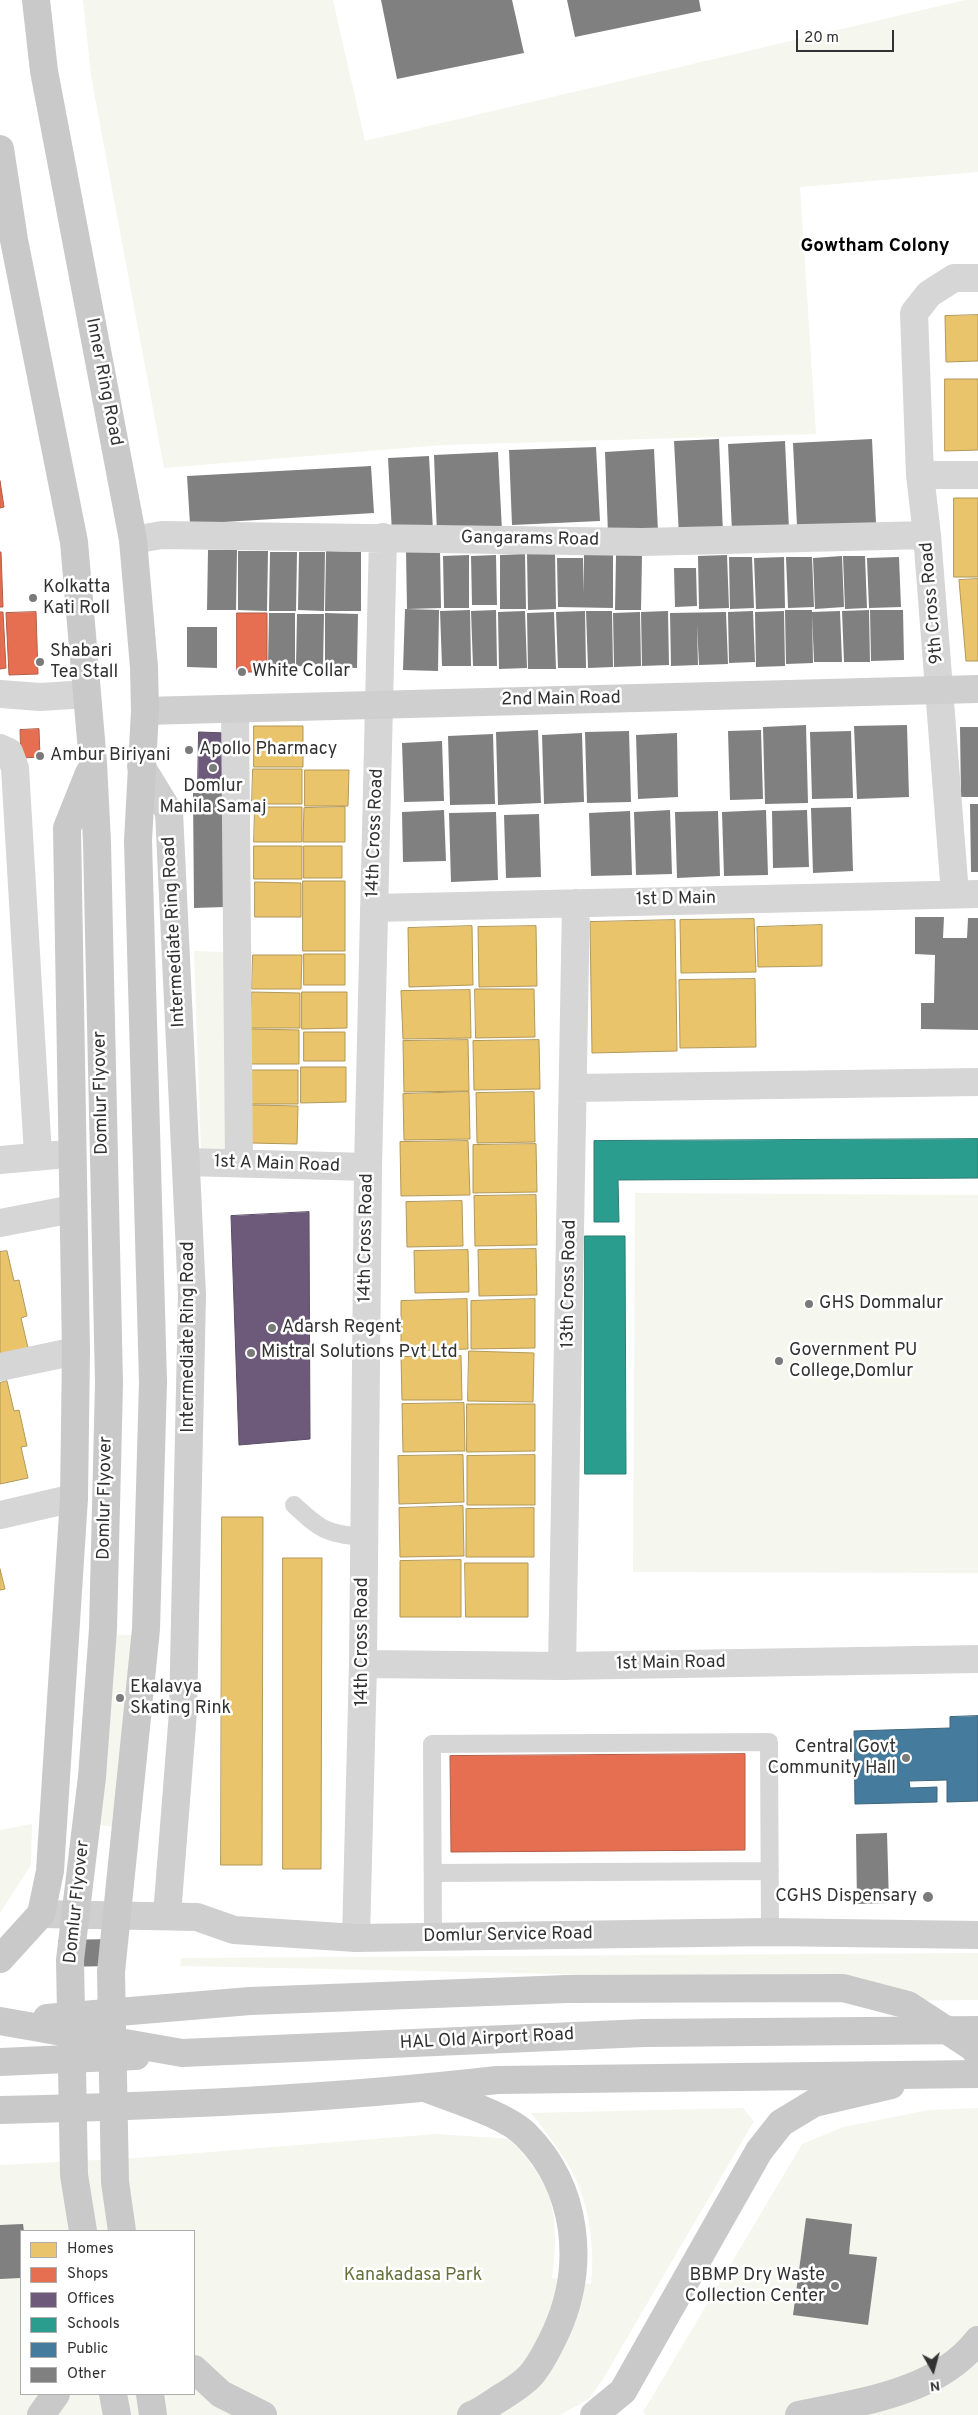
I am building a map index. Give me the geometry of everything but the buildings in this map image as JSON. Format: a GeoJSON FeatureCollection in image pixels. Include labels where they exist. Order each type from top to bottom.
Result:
{"type":"FeatureCollection","features":[{"type":"Feature","properties":{"kind":"main road","name":"Inner Ring Road"},"geometry":{"type":"LineString","coordinates":[[36,0],[44,71],[133,540],[144,667],[145,711],[141,766]]}},
{"type":"Feature","properties":{"kind":"main road"},"geometry":{"type":"LineString","coordinates":[[0,149],[7,241],[74,542],[93,763],[67,828],[76,1351],[74,1498],[50,1871],[41,1914],[0,1959]]}},
{"type":"Feature","properties":{"kind":"main road","name":"Domlur Flyover"},"geometry":{"type":"LineString","coordinates":[[82,2228],[74,2175],[70,1960],[92,1777],[103,1629],[109,1383],[97,842],[93,763]]}},
{"type":"Feature","properties":{"kind":"main road"},"geometry":{"type":"LineString","coordinates":[[122,2230],[115,2182],[111,1972],[146,1629],[153,1382],[138,841],[141,766]]}},
{"type":"Feature","properties":{"kind":"main road"},"geometry":{"type":"LineString","coordinates":[[3,2021],[250,2001],[566,1989],[843,1988],[908,2004],[974,2048],[978,2055]]}},
{"type":"Feature","properties":{"kind":"main road","name":"HAL Old Airport Road"},"geometry":{"type":"LineString","coordinates":[[3,2021],[182,2054],[644,2032],[978,2030]]}},
{"type":"Feature","properties":{"kind":"main road"},"geometry":{"type":"LineString","coordinates":[[0,2062],[182,2054]]}},
{"type":"Feature","properties":{"kind":"main road"},"geometry":{"type":"LineString","coordinates":[[594,2415],[623,2391],[759,2151],[782,2123],[814,2103],[941,2073]]}},
{"type":"Feature","properties":{"kind":"main road"},"geometry":{"type":"LineString","coordinates":[[0,2110],[166,2106],[424,2088],[497,2080],[978,2074]]}},
{"type":"Feature","properties":{"kind":"main road"},"geometry":{"type":"LineString","coordinates":[[424,2088],[496,2116],[525,2134],[546,2160],[561,2187],[571,2218],[575,2250],[572,2282],[564,2315],[550,2345],[530,2375],[505,2395],[471,2415]]}},
{"type":"Feature","properties":{"kind":"main road"},"geometry":{"type":"LineString","coordinates":[[799,2415],[872,2400],[923,2381],[946,2369],[970,2350],[978,2340]]}},
{"type":"Feature","properties":{"kind":"main road"},"geometry":{"type":"LineString","coordinates":[[195,2370],[222,2394],[263,2415]]}},
{"type":"Feature","properties":{"kind":"main road"},"geometry":{"type":"LineString","coordinates":[[41,2415],[55,2395]]}},
{"type":"Feature","properties":{"kind":"main road"},"geometry":{"type":"LineString","coordinates":[[113,2395],[117,2415]]}},
{"type":"Feature","properties":{"kind":"main road"},"geometry":{"type":"LineString","coordinates":[[150,2395],[154,2415]]}},
{"type":"Feature","properties":{"kind":"street","name":"9th Cross Road"},"geometry":{"type":"LineString","coordinates":[[967,894],[940,690],[920,475],[914,313],[929,294],[954,278],[978,278]]}},
{"type":"Feature","properties":{"kind":"street"},"geometry":{"type":"LineString","coordinates":[[920,475],[978,475]]}},
{"type":"Feature","properties":{"kind":"street","name":"Gangarams Road"},"geometry":{"type":"LineString","coordinates":[[133,540],[162,535],[642,542],[927,535]]}},
{"type":"Feature","properties":{"kind":"street","name":"14th Cross Road"},"geometry":{"type":"LineString","coordinates":[[356,1938],[363,1664],[368,1168],[383,537]]}},
{"type":"Feature","properties":{"kind":"street","name":"2nd Main Road"},"geometry":{"type":"LineString","coordinates":[[145,711],[978,689]]}},
{"type":"Feature","properties":{"kind":"street"},"geometry":{"type":"LineString","coordinates":[[0,694],[40,697],[87,694]]}},
{"type":"Feature","properties":{"kind":"street"},"geometry":{"type":"LineString","coordinates":[[235,709],[239,1163]]}},
{"type":"Feature","properties":{"kind":"street"},"geometry":{"type":"LineString","coordinates":[[0,748],[9,752],[15,768],[38,1155]]}},
{"type":"Feature","properties":{"kind":"street","name":"Intermediate Ring Road"},"geometry":{"type":"LineString","coordinates":[[141,766],[169,812],[192,1295],[183,1712],[169,1870],[168,1915]]}},
{"type":"Feature","properties":{"kind":"street","name":"1st D Main"},"geometry":{"type":"LineString","coordinates":[[374,908],[967,894]]}},
{"type":"Feature","properties":{"kind":"street","name":"13th Cross Road"},"geometry":{"type":"LineString","coordinates":[[562,1666],[576,903]]}},
{"type":"Feature","properties":{"kind":"street"},"geometry":{"type":"LineString","coordinates":[[574,1088],[978,1082]]}},
{"type":"Feature","properties":{"kind":"street"},"geometry":{"type":"LineString","coordinates":[[0,1160],[38,1155],[72,1154]]}},
{"type":"Feature","properties":{"kind":"street","name":"1st A Main Road"},"geometry":{"type":"LineString","coordinates":[[186,1162],[368,1168]]}},
{"type":"Feature","properties":{"kind":"street"},"geometry":{"type":"LineString","coordinates":[[0,1223],[73,1209]]}},
{"type":"Feature","properties":{"kind":"street"},"geometry":{"type":"LineString","coordinates":[[0,1367],[76,1351]]}},
{"type":"Feature","properties":{"kind":"street"},"geometry":{"type":"LineString","coordinates":[[0,1515],[74,1498]]}},
{"type":"Feature","properties":{"kind":"street","name":"1st Main Road"},"geometry":{"type":"LineString","coordinates":[[363,1664],[562,1666],[978,1659]]}},
{"type":"Feature","properties":{"kind":"street","name":"Domlur Service Road"},"geometry":{"type":"LineString","coordinates":[[41,1914],[198,1917],[234,1930],[356,1938],[770,1932],[978,1935]]}},
{"type":"Feature","properties":{"kind":"lane"},"geometry":{"type":"LineString","coordinates":[[294,1505],[322,1530],[341,1536],[363,1537]]}},
{"type":"Feature","properties":{"kind":"lane"},"geometry":{"type":"LineString","coordinates":[[433,1937],[432,1744],[769,1742],[770,1932]]}},
{"type":"Feature","properties":{"kind":"lane"},"geometry":{"type":"LineString","coordinates":[[433,1873],[770,1871]]}},
{"type":"Feature","properties":{"kind":"green space"},"geometry":{"type":"Polygon","coordinates":[[[83,0],[333,0],[365,141],[965,0],[978,0],[978,172],[800,187],[816,434],[443,445],[164,468],[91,76],[83,0]]]}},
{"type":"Feature","properties":{"kind":"green space"},"geometry":{"type":"Polygon","coordinates":[[[194,951],[226,952],[231,1152],[201,1150],[194,951]]]}},
{"type":"Feature","properties":{"kind":"green space","name":"Government PU College,Domlur"},"geometry":{"type":"Polygon","coordinates":[[[635,1193],[978,1195],[978,1573],[633,1572],[635,1193]]]}},
{"type":"Feature","properties":{"kind":"green space","name":"Ekalavya Skating Rink"},"geometry":{"type":"Polygon","coordinates":[[[95,1633],[158,1637],[137,1830],[77,1822],[95,1633]]]}},
{"type":"Feature","properties":{"kind":"green space"},"geometry":{"type":"Polygon","coordinates":[[[32,1824],[31,1865],[0,1913],[0,1830],[32,1824]]]}},
{"type":"Feature","properties":{"kind":"green space"},"geometry":{"type":"Polygon","coordinates":[[[978,1953],[978,2000],[769,2002],[566,1974],[180,1966],[181,1958],[978,1953]]]}},
{"type":"Feature","properties":{"kind":"green space","name":"Kanakadasa Park"},"geometry":{"type":"Polygon","coordinates":[[[743,2108],[754,2121],[603,2379],[589,2399],[560,2415],[0,2415],[0,2165],[136,2158],[436,2134],[512,2139],[538,2174],[549,2197],[555,2232],[552,2278],[591,2284],[592,2246],[586,2208],[574,2174],[531,2113],[743,2108]]]}},
{"type":"Feature","properties":{"kind":"green space"},"geometry":{"type":"Polygon","coordinates":[[[978,2108],[978,2415],[646,2415],[643,2412],[802,2144],[843,2127],[929,2110],[978,2108]]]}},
{"type":"Feature","properties":{"kind":"place","name":"Kolkatta Kati Roll"},"geometry":{"type":"Point","coordinates":[33,598]}},
{"type":"Feature","properties":{"kind":"place","name":"Shabari Tea Stall"},"geometry":{"type":"Point","coordinates":[40,662]}},
{"type":"Feature","properties":{"kind":"place","name":"White Collar"},"geometry":{"type":"Point","coordinates":[242,672]}},
{"type":"Feature","properties":{"kind":"place","name":"Apollo Pharmacy"},"geometry":{"type":"Point","coordinates":[189,750]}},
{"type":"Feature","properties":{"kind":"place","name":"Ambur Biriyani"},"geometry":{"type":"Point","coordinates":[40,756]}},
{"type":"Feature","properties":{"kind":"place","name":"Domlur Mahila Samaj"},"geometry":{"type":"Point","coordinates":[213,768]}},
{"type":"Feature","properties":{"kind":"place","name":"GHS Dommalur"},"geometry":{"type":"Point","coordinates":[809,1304]}},
{"type":"Feature","properties":{"kind":"place","name":"Adarsh Regent"},"geometry":{"type":"Point","coordinates":[272,1328]}},
{"type":"Feature","properties":{"kind":"place","name":"Mistral Solutions Pvt Ltd"},"geometry":{"type":"Point","coordinates":[251,1353]}},
{"type":"Feature","properties":{"kind":"place","name":"Government PU College,Domlur"},"geometry":{"type":"Point","coordinates":[779,1361]}},
{"type":"Feature","properties":{"kind":"place","name":"Ekalavya Skating Rink"},"geometry":{"type":"Point","coordinates":[120,1698]}},
{"type":"Feature","properties":{"kind":"place","name":"Central Govt Community Hall"},"geometry":{"type":"Point","coordinates":[906,1758]}},
{"type":"Feature","properties":{"kind":"place","name":"CGHS Dispensary"},"geometry":{"type":"Point","coordinates":[928,1897]}},
{"type":"Feature","properties":{"kind":"place","name":"BBMP Dry Waste Collection Center"},"geometry":{"type":"Point","coordinates":[835,2286]}},
{"type":"Feature","properties":{"kind":"district","name":"Gowtham Colony"},"geometry":{"type":"Point","coordinates":[875,247]}}]}
